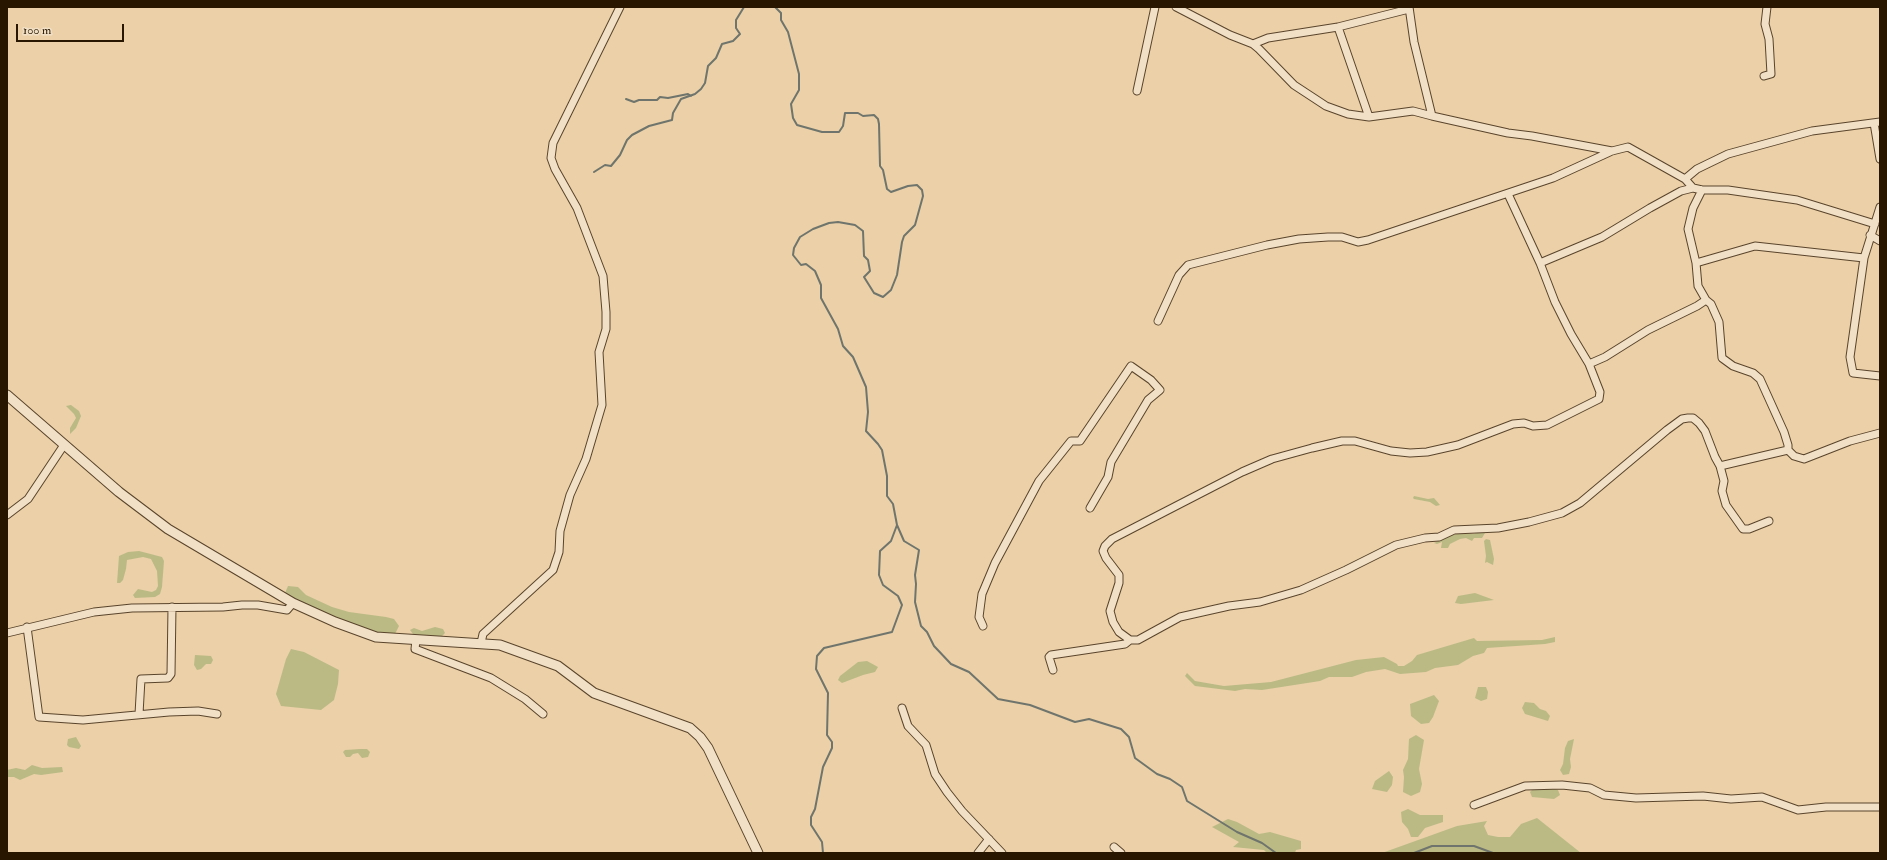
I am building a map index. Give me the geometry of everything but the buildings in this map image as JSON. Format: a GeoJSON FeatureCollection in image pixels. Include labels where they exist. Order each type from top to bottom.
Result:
{"type":"FeatureCollection","features":[{"type":"Feature","properties":{"kind":"street"},"geometry":{"type":"LineString","coordinates":[[481,643],[483,634],[553,570],[560,552],[560,531],[570,495],[586,459],[602,406],[599,352],[606,329],[603,276],[577,208],[555,169],[551,158],[553,143],[620,7]]}},
{"type":"Feature","properties":{"kind":"street"},"geometry":{"type":"LineString","coordinates":[[1137,91],[1155,7]]}},
{"type":"Feature","properties":{"kind":"street"},"geometry":{"type":"LineString","coordinates":[[1176,7],[1230,35],[1252,44],[1259,49],[1284,76],[1309,95],[1326,106],[1348,114],[1369,117],[1413,111],[1508,133],[1612,151]]}},
{"type":"Feature","properties":{"kind":"street"},"geometry":{"type":"LineString","coordinates":[[1764,76],[1771,74],[1765,24],[1767,7]]}},
{"type":"Feature","properties":{"kind":"street"},"geometry":{"type":"LineString","coordinates":[[1252,44],[1268,38],[1338,27],[1409,8],[1414,42],[1432,116]]}},
{"type":"Feature","properties":{"kind":"street"},"geometry":{"type":"LineString","coordinates":[[1338,27],[1369,117]]}},
{"type":"Feature","properties":{"kind":"street"},"geometry":{"type":"LineString","coordinates":[[1685,179],[1697,169],[1728,154],[1812,131],[1877,122],[1880,159]]}},
{"type":"Feature","properties":{"kind":"street"},"geometry":{"type":"LineString","coordinates":[[1158,321],[1179,275],[1188,265],[1267,245],[1300,239],[1342,237],[1358,242],[1368,240],[1553,178],[1612,151],[1628,147],[1685,179],[1693,188]]}},
{"type":"Feature","properties":{"kind":"street"},"geometry":{"type":"LineString","coordinates":[[1540,263],[1602,237],[1681,191],[1693,188],[1702,190],[1728,190],[1797,200],[1875,224]]}},
{"type":"Feature","properties":{"kind":"street"},"geometry":{"type":"LineString","coordinates":[[1702,190],[1693,208],[1688,229],[1696,263],[1698,286],[1706,300],[1711,304],[1719,322],[1722,358],[1733,366],[1752,373],[1760,379],[1784,432],[1788,450],[1794,456],[1804,459],[1850,441],[1880,433]]}},
{"type":"Feature","properties":{"kind":"street"},"geometry":{"type":"LineString","coordinates":[[1508,194],[1540,263],[1555,302],[1571,334],[1589,364],[1600,392],[1599,399],[1547,425],[1533,426],[1524,422],[1512,424],[1458,446],[1427,452],[1410,453],[1391,451],[1355,441],[1342,441],[1272,459],[1242,472],[1112,539],[1105,546],[1103,551],[1106,558],[1119,575],[1119,583],[1110,611],[1113,622],[1119,632],[1130,640],[1138,640],[1180,617],[1229,606],[1260,602],[1302,590],[1396,545],[1424,538],[1439,537],[1454,530],[1498,528],[1530,522],[1562,513],[1580,503],[1682,419],[1693,418],[1699,422],[1706,431],[1715,457],[1720,466],[1724,481],[1722,491],[1726,505],[1743,529],[1749,529],[1769,521]]}},
{"type":"Feature","properties":{"kind":"street"},"geometry":{"type":"LineString","coordinates":[[1880,207],[1864,258],[1850,357],[1853,373],[1880,376]]}},
{"type":"Feature","properties":{"kind":"street"},"geometry":{"type":"LineString","coordinates":[[1870,235],[1880,241]]}},
{"type":"Feature","properties":{"kind":"street"},"geometry":{"type":"LineString","coordinates":[[1696,263],[1755,246],[1864,258]]}},
{"type":"Feature","properties":{"kind":"street"},"geometry":{"type":"LineString","coordinates":[[1589,364],[1605,357],[1648,330],[1706,300]]}},
{"type":"Feature","properties":{"kind":"street"},"geometry":{"type":"LineString","coordinates":[[983,626],[979,617],[982,594],[995,563],[1036,488],[1071,441],[1080,441],[1131,366],[1151,380],[1160,390],[1148,400],[1111,462],[1108,477],[1090,508]]}},
{"type":"Feature","properties":{"kind":"street"},"geometry":{"type":"LineString","coordinates":[[7,395],[119,492],[168,529],[293,603],[335,622],[376,637],[500,645],[558,666],[594,693],[690,728],[700,737],[708,748],[750,832],[758,853]]}},
{"type":"Feature","properties":{"kind":"street"},"geometry":{"type":"LineString","coordinates":[[7,515],[28,499],[64,445]]}},
{"type":"Feature","properties":{"kind":"street"},"geometry":{"type":"LineString","coordinates":[[1720,466],[1788,450]]}},
{"type":"Feature","properties":{"kind":"street"},"geometry":{"type":"LineString","coordinates":[[7,633],[94,612],[132,608],[258,605],[286,610],[293,603]]}},
{"type":"Feature","properties":{"kind":"street"},"geometry":{"type":"LineString","coordinates":[[139,714],[141,679],[168,678],[171,674],[172,607]]}},
{"type":"Feature","properties":{"kind":"street"},"geometry":{"type":"LineString","coordinates":[[27,627],[39,717],[83,720],[139,714],[191,712],[217,714]]}},
{"type":"Feature","properties":{"kind":"street"},"geometry":{"type":"LineString","coordinates":[[416,640],[415,649],[491,678],[525,699],[543,714]]}},
{"type":"Feature","properties":{"kind":"street"},"geometry":{"type":"LineString","coordinates":[[1053,670],[1049,657],[1052,655],[1125,644],[1130,640]]}},
{"type":"Feature","properties":{"kind":"street"},"geometry":{"type":"LineString","coordinates":[[902,708],[908,726],[926,745],[935,774],[962,811],[1002,853]]}},
{"type":"Feature","properties":{"kind":"street"},"geometry":{"type":"LineString","coordinates":[[1474,805],[1525,786],[1562,785],[1590,788],[1604,795],[1636,798],[1704,796],[1731,799],[1762,797],[1798,810],[1826,807],[1880,807]]}},
{"type":"Feature","properties":{"kind":"street"},"geometry":{"type":"LineString","coordinates":[[978,853],[989,839]]}},
{"type":"Feature","properties":{"kind":"street"},"geometry":{"type":"LineString","coordinates":[[1114,847],[1121,853]]}},
{"type":"Feature","properties":{"kind":"shaded area"},"geometry":{"type":"Polygon","coordinates":[[[71,405],[79,411],[81,416],[76,428],[70,434],[70,428],[76,418],[66,406],[71,405]]]}},
{"type":"Feature","properties":{"kind":"shaded area"},"geometry":{"type":"Polygon","coordinates":[[[1414,496],[1428,499],[1434,498],[1440,505],[1436,506],[1430,502],[1414,499],[1414,496]]]}},
{"type":"Feature","properties":{"kind":"shaded area"},"geometry":{"type":"Polygon","coordinates":[[[1481,532],[1485,533],[1482,538],[1474,538],[1472,541],[1466,538],[1460,539],[1450,544],[1448,548],[1441,548],[1442,542],[1437,544],[1434,543],[1450,535],[1465,533],[1473,534],[1481,532]]]}},
{"type":"Feature","properties":{"kind":"shaded area"},"geometry":{"type":"Polygon","coordinates":[[[1486,539],[1490,540],[1494,559],[1493,565],[1487,562],[1485,563],[1486,556],[1484,541],[1486,539]]]}},
{"type":"Feature","properties":{"kind":"shaded area"},"geometry":{"type":"Polygon","coordinates":[[[139,551],[162,557],[164,561],[162,587],[160,594],[155,597],[135,598],[133,595],[138,589],[152,592],[156,590],[158,586],[157,571],[151,559],[143,557],[127,560],[123,580],[120,583],[117,583],[119,556],[128,552],[139,551]]]}},
{"type":"Feature","properties":{"kind":"shaded area"},"geometry":{"type":"Polygon","coordinates":[[[288,586],[298,587],[306,595],[332,607],[349,612],[394,619],[399,626],[395,634],[381,636],[306,606],[285,593],[288,586]]]}},
{"type":"Feature","properties":{"kind":"shaded area"},"geometry":{"type":"Polygon","coordinates":[[[1475,593],[1494,600],[1461,604],[1455,603],[1458,596],[1475,593]]]}},
{"type":"Feature","properties":{"kind":"shaded area"},"geometry":{"type":"Polygon","coordinates":[[[435,627],[443,629],[445,633],[442,636],[433,637],[416,635],[410,630],[414,628],[422,631],[435,627]]]}},
{"type":"Feature","properties":{"kind":"shaded area"},"geometry":{"type":"Polygon","coordinates":[[[1555,637],[1555,642],[1545,644],[1487,648],[1484,653],[1473,656],[1458,665],[1435,668],[1426,672],[1400,674],[1385,669],[1366,672],[1352,677],[1329,677],[1320,681],[1262,690],[1245,689],[1235,691],[1195,686],[1185,676],[1187,673],[1195,681],[1224,686],[1271,682],[1356,660],[1384,657],[1398,666],[1404,666],[1412,661],[1417,655],[1474,638],[1477,641],[1542,640],[1555,637]]]}},
{"type":"Feature","properties":{"kind":"shaded area"},"geometry":{"type":"Polygon","coordinates":[[[291,649],[304,652],[339,670],[338,684],[334,700],[321,710],[281,706],[276,694],[286,659],[291,649]]]}},
{"type":"Feature","properties":{"kind":"shaded area"},"geometry":{"type":"Polygon","coordinates":[[[195,655],[211,656],[213,660],[211,664],[206,664],[201,669],[197,670],[194,665],[195,655]]]}},
{"type":"Feature","properties":{"kind":"shaded area"},"geometry":{"type":"Polygon","coordinates":[[[867,661],[878,667],[875,672],[842,683],[838,680],[840,676],[858,662],[867,661]]]}},
{"type":"Feature","properties":{"kind":"shaded area"},"geometry":{"type":"Polygon","coordinates":[[[1478,687],[1486,687],[1488,692],[1487,699],[1481,701],[1475,698],[1478,687]]]}},
{"type":"Feature","properties":{"kind":"shaded area"},"geometry":{"type":"Polygon","coordinates":[[[1434,695],[1439,701],[1433,717],[1429,723],[1421,724],[1411,716],[1410,704],[1434,695]]]}},
{"type":"Feature","properties":{"kind":"shaded area"},"geometry":{"type":"Polygon","coordinates":[[[1525,702],[1534,703],[1540,709],[1546,711],[1550,716],[1548,721],[1525,714],[1522,708],[1525,702]]]}},
{"type":"Feature","properties":{"kind":"shaded area"},"geometry":{"type":"Polygon","coordinates":[[[1416,735],[1424,740],[1419,769],[1422,784],[1420,792],[1411,796],[1403,792],[1403,770],[1408,759],[1409,739],[1416,735]]]}},
{"type":"Feature","properties":{"kind":"shaded area"},"geometry":{"type":"Polygon","coordinates":[[[76,737],[81,746],[79,749],[69,747],[67,745],[68,739],[76,737]]]}},
{"type":"Feature","properties":{"kind":"shaded area"},"geometry":{"type":"Polygon","coordinates":[[[1574,739],[1569,774],[1563,775],[1560,770],[1563,764],[1565,748],[1568,741],[1574,739]]]}},
{"type":"Feature","properties":{"kind":"shaded area"},"geometry":{"type":"Polygon","coordinates":[[[367,749],[370,752],[368,757],[362,758],[358,753],[353,754],[350,757],[346,757],[343,752],[345,750],[367,749]]]}},
{"type":"Feature","properties":{"kind":"shaded area"},"geometry":{"type":"Polygon","coordinates":[[[32,765],[42,768],[62,767],[63,772],[41,775],[34,774],[20,780],[14,777],[7,777],[7,770],[16,768],[25,770],[32,765]]]}},
{"type":"Feature","properties":{"kind":"shaded area"},"geometry":{"type":"Polygon","coordinates":[[[1389,771],[1393,777],[1392,785],[1387,792],[1372,789],[1375,781],[1389,771]]]}},
{"type":"Feature","properties":{"kind":"shaded area"},"geometry":{"type":"Polygon","coordinates":[[[1534,788],[1553,788],[1558,790],[1560,795],[1554,799],[1532,797],[1530,792],[1534,788]]]}},
{"type":"Feature","properties":{"kind":"shaded area"},"geometry":{"type":"Polygon","coordinates":[[[1408,809],[1420,815],[1443,815],[1443,822],[1425,828],[1418,837],[1411,837],[1408,829],[1402,822],[1401,812],[1408,809]]]}},
{"type":"Feature","properties":{"kind":"shaded area"},"geometry":{"type":"Polygon","coordinates":[[[1537,818],[1581,853],[1382,853],[1457,826],[1487,821],[1484,826],[1488,835],[1510,837],[1521,824],[1537,818]]]}},
{"type":"Feature","properties":{"kind":"shaded area"},"geometry":{"type":"Polygon","coordinates":[[[1228,819],[1237,822],[1259,834],[1270,832],[1301,841],[1301,849],[1296,850],[1295,853],[1267,853],[1264,850],[1233,847],[1239,842],[1212,827],[1228,819]]]}},
{"type":"Feature","properties":{"kind":"waterway"},"geometry":{"type":"LineString","coordinates":[[594,172],[605,165],[611,166],[620,155],[627,140],[632,135],[649,126],[672,120],[673,113],[681,99],[695,94],[701,89],[705,83],[708,66],[716,58],[722,44],[733,41],[740,34],[736,28],[736,20],[744,7]]}},
{"type":"Feature","properties":{"kind":"waterway"},"geometry":{"type":"LineString","coordinates":[[775,7],[781,13],[781,20],[788,32],[799,74],[799,90],[791,104],[793,118],[797,125],[822,132],[839,132],[843,126],[845,113],[858,113],[863,116],[874,115],[878,119],[879,124],[880,166],[883,170],[887,189],[891,192],[908,186],[917,185],[922,190],[923,196],[915,225],[904,236],[902,242],[897,275],[891,290],[883,297],[874,293],[864,277],[870,271],[868,260],[864,256],[863,231],[855,225],[838,222],[829,223],[813,229],[800,237],[794,248],[793,255],[801,265],[806,264],[815,271],[821,285],[821,298],[838,329],[843,346],[853,357],[866,387],[868,412],[866,431],[882,450],[887,476],[887,496],[893,504],[897,525],[904,541],[919,550],[915,575],[915,602],[921,626],[927,632],[934,646],[951,664],[969,672],[998,699],[1030,705],[1075,722],[1089,719],[1121,729],[1129,737],[1135,758],[1157,774],[1170,779],[1182,787],[1187,801],[1237,832],[1262,843],[1276,853]]}},
{"type":"Feature","properties":{"kind":"waterway"},"geometry":{"type":"LineString","coordinates":[[626,99],[634,102],[639,100],[657,100],[660,97],[668,98],[688,94],[691,96]]}},
{"type":"Feature","properties":{"kind":"waterway"},"geometry":{"type":"LineString","coordinates":[[823,853],[822,842],[811,825],[811,817],[815,809],[823,767],[832,748],[832,742],[827,735],[828,693],[816,669],[817,656],[824,648],[892,632],[902,605],[898,596],[883,585],[879,575],[880,551],[891,541],[897,525]]}},
{"type":"Feature","properties":{"kind":"waterway"},"geometry":{"type":"LineString","coordinates":[[1414,853],[1432,846],[1474,846],[1493,853]]}}]}
